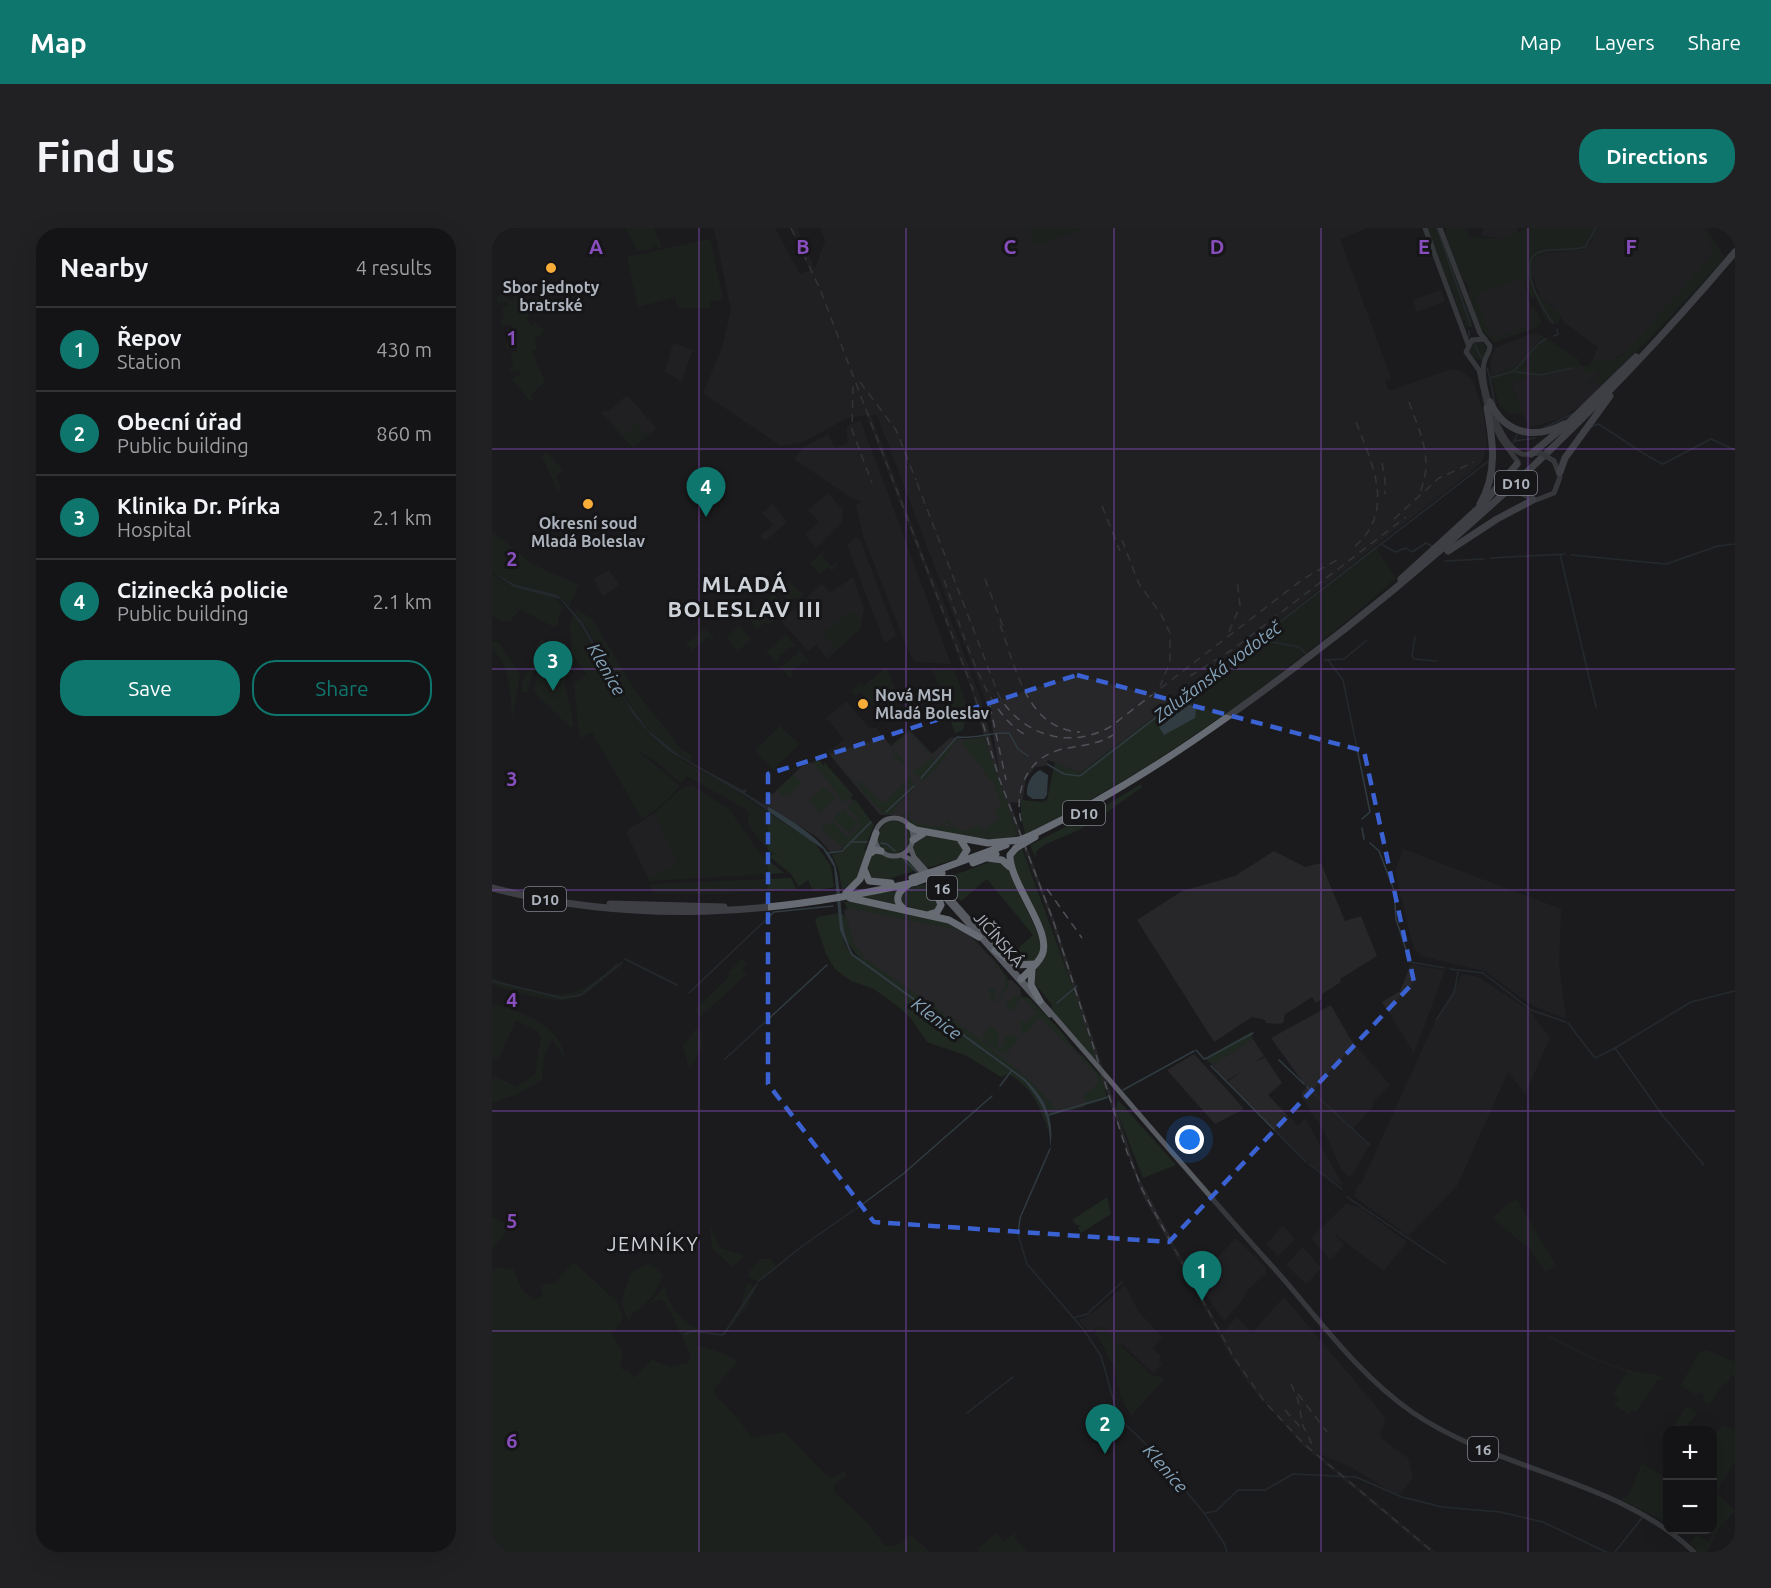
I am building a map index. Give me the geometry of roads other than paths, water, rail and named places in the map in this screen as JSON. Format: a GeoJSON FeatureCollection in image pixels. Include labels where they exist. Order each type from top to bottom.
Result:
{"type":"FeatureCollection","features":[{"type":"Feature","properties":{"kind":"highway","name":"D10"},"geometry":{"type":"LineString","coordinates":[[1034,836],[1161,761],[1245,704],[1360,618],[1457,537],[1586,416],[1735,252]]}},
{"type":"Feature","properties":{"kind":"highway","name":"D10"},"geometry":{"type":"LineString","coordinates":[[492,886],[588,906],[668,913],[738,911],[831,898],[914,880],[986,858],[1034,836],[1131,786],[1227,722],[1345,635],[1448,551],[1545,462],[1610,396],[1735,258]]}},
{"type":"Feature","properties":{"kind":"highway","name":"D10"},"geometry":{"type":"LineString","coordinates":[[1581,412],[1619,372],[1661,336]]}},
{"type":"Feature","properties":{"kind":"highway"},"geometry":{"type":"LineString","coordinates":[[1560,472],[1563,460],[1610,396]]}},
{"type":"Feature","properties":{"kind":"highway"},"geometry":{"type":"LineString","coordinates":[[1469,518],[1484,497],[1491,476],[1493,452],[1489,405]]}},
{"type":"Feature","properties":{"kind":"highway"},"geometry":{"type":"LineString","coordinates":[[1489,405],[1507,426],[1529,434],[1553,430],[1581,412]]}},
{"type":"Feature","properties":{"kind":"highway"},"geometry":{"type":"LineString","coordinates":[[1530,454],[1581,412]]}},
{"type":"Feature","properties":{"kind":"highway"},"geometry":{"type":"LineString","coordinates":[[1360,618],[1469,518],[1518,463]]}},
{"type":"Feature","properties":{"kind":"highway"},"geometry":{"type":"LineString","coordinates":[[1448,551],[1497,519],[1533,500]]}},
{"type":"Feature","properties":{"kind":"highway"},"geometry":{"type":"LineString","coordinates":[[909,826],[988,843],[1015,844],[1010,855],[1013,870],[1044,942],[1043,954],[1020,981]]}},
{"type":"Feature","properties":{"kind":"highway"},"geometry":{"type":"LineString","coordinates":[[911,844],[926,831]]}},
{"type":"Feature","properties":{"kind":"highway"},"geometry":{"type":"LineString","coordinates":[[846,895],[857,885],[876,833]]}},
{"type":"Feature","properties":{"kind":"highway","name":"16"},"geometry":{"type":"LineString","coordinates":[[952,866],[967,853],[966,844],[959,838]]}},
{"type":"Feature","properties":{"kind":"highway","name":"D10"},"geometry":{"type":"LineString","coordinates":[[940,872],[1015,844]]}},
{"type":"Feature","properties":{"kind":"highway"},"geometry":{"type":"LineString","coordinates":[[869,854],[875,850],[881,851]]}},
{"type":"Feature","properties":{"kind":"highway"},"geometry":{"type":"LineString","coordinates":[[986,858],[1002,860],[1013,870]]}},
{"type":"Feature","properties":{"kind":"highway"},"geometry":{"type":"LineString","coordinates":[[864,869],[869,881],[891,883]]}},
{"type":"Feature","properties":{"kind":"highway","name":"D10"},"geometry":{"type":"LineString","coordinates":[[846,895],[891,883],[914,880]]}},
{"type":"Feature","properties":{"kind":"highway"},"geometry":{"type":"LineString","coordinates":[[906,910],[898,903],[898,894],[914,880]]}},
{"type":"Feature","properties":{"kind":"highway"},"geometry":{"type":"LineString","coordinates":[[926,914],[935,913],[940,907],[940,898],[934,886]]}},
{"type":"Feature","properties":{"kind":"highway","name":"16"},"geometry":{"type":"LineString","coordinates":[[846,895],[960,924],[979,937]]}},
{"type":"Feature","properties":{"kind":"highway"},"geometry":{"type":"LineString","coordinates":[[995,950],[1018,966],[1034,965]]}},
{"type":"Feature","properties":{"kind":"highway"},"geometry":{"type":"LineString","coordinates":[[1034,965],[1031,985],[1040,1001]]}},
{"type":"Feature","properties":{"kind":"main road"},"geometry":{"type":"LineString","coordinates":[[1425,228],[1468,344],[1466,354],[1474,362],[1481,375],[1498,436],[1518,463]]}},
{"type":"Feature","properties":{"kind":"main road"},"geometry":{"type":"LineString","coordinates":[[1440,228],[1481,335],[1490,348],[1485,359],[1484,376],[1489,405],[1507,441],[1519,453],[1541,453],[1554,460],[1560,472],[1558,485],[1550,496],[1533,500],[1520,493],[1514,478],[1518,463],[1530,454]]}},
{"type":"Feature","properties":{"kind":"main road"},"geometry":{"type":"LineString","coordinates":[[1460,324],[1471,329],[1474,317]]}},
{"type":"Feature","properties":{"kind":"main road"},"geometry":{"type":"LineString","coordinates":[[1468,344],[1477,338],[1486,340]]}},
{"type":"Feature","properties":{"kind":"main road"},"geometry":{"type":"LineString","coordinates":[[1474,362],[1485,359]]}},
{"type":"Feature","properties":{"kind":"main road"},"geometry":{"type":"LineString","coordinates":[[881,851],[876,843],[876,833],[881,824],[891,819],[900,820],[909,826]]}},
{"type":"Feature","properties":{"kind":"main road","name":"JIČÍNSKÁ"},"geometry":{"type":"LineString","coordinates":[[909,826],[914,857],[1046,1013],[1052,1016]]}},
{"type":"Feature","properties":{"kind":"main road"},"geometry":{"type":"LineString","coordinates":[[901,855],[911,844]]}},
{"type":"Feature","properties":{"kind":"main road","name":"JIČÍNSKÁ"},"geometry":{"type":"LineString","coordinates":[[881,851],[910,859],[1040,1001],[1354,1360],[1399,1402],[1462,1440],[1624,1504],[1663,1526]]}},
{"type":"Feature","properties":{"kind":"main road","name":"16"},"geometry":{"type":"LineString","coordinates":[[1674,1534],[1696,1552]]}},
{"type":"Feature","properties":{"kind":"water"},"geometry":{"type":"Polygon","coordinates":[[[492,572],[516,585],[558,595],[582,622],[627,702],[648,730],[681,757],[742,790],[747,789],[745,793],[783,815],[822,846],[836,868],[843,923],[853,954],[1024,1078],[1038,1094],[1047,1110],[1051,1128],[1050,1149],[1049,1129],[1044,1111],[1022,1079],[851,955],[840,930],[834,867],[823,849],[743,794],[669,751],[651,735],[633,714],[580,623],[560,599],[514,587],[492,572]]]}},
{"type":"Feature","properties":{"kind":"water"},"geometry":{"type":"Polygon","coordinates":[[[1191,703],[1196,710],[1195,718],[1164,735],[1159,727],[1191,703]]]}},
{"type":"Feature","properties":{"kind":"water"},"geometry":{"type":"Polygon","coordinates":[[[1040,770],[1048,775],[1047,795],[1044,799],[1033,799],[1027,795],[1027,787],[1032,777],[1040,770]]]}},
{"type":"Feature","properties":{"kind":"waterway"},"geometry":{"type":"LineString","coordinates":[[1437,228],[1471,326]]}},
{"type":"Feature","properties":{"kind":"waterway","name":"Zalužanská vodoteč"},"geometry":{"type":"LineString","coordinates":[[1553,323],[1537,296],[1530,273],[1530,263],[1534,255],[1543,251],[1585,247],[1596,228]]}},
{"type":"Feature","properties":{"kind":"waterway","name":"Zalužanská vodoteč"},"geometry":{"type":"LineString","coordinates":[[1554,336],[1558,334],[1557,329]]}},
{"type":"Feature","properties":{"kind":"waterway"},"geometry":{"type":"LineString","coordinates":[[1469,331],[1469,336]]}},
{"type":"Feature","properties":{"kind":"waterway","name":"Zalužanská vodoteč"},"geometry":{"type":"LineString","coordinates":[[1495,405],[1490,378],[1514,371],[1539,343],[1546,339]]}},
{"type":"Feature","properties":{"kind":"waterway"},"geometry":{"type":"LineString","coordinates":[[1474,343],[1481,358]]}},
{"type":"Feature","properties":{"kind":"waterway"},"geometry":{"type":"LineString","coordinates":[[1487,368],[1490,378]]}},
{"type":"Feature","properties":{"kind":"waterway"},"geometry":{"type":"LineString","coordinates":[[1516,372],[1540,375],[1573,368]]}},
{"type":"Feature","properties":{"kind":"waterway"},"geometry":{"type":"LineString","coordinates":[[1544,428],[1572,414]]}},
{"type":"Feature","properties":{"kind":"waterway"},"geometry":{"type":"LineString","coordinates":[[1591,427],[1598,424],[1663,464],[1711,439],[1735,450]]}},
{"type":"Feature","properties":{"kind":"waterway","name":"Zalužanská vodoteč"},"geometry":{"type":"LineString","coordinates":[[1513,443],[1517,435]]}},
{"type":"Feature","properties":{"kind":"waterway"},"geometry":{"type":"LineString","coordinates":[[1515,441],[1535,438]]}},
{"type":"Feature","properties":{"kind":"waterway","name":"Zalužanská vodoteč"},"geometry":{"type":"LineString","coordinates":[[1047,764],[1064,774],[1080,776],[1490,460]]}},
{"type":"Feature","properties":{"kind":"waterway","name":"Zalužanská vodoteč"},"geometry":{"type":"LineString","coordinates":[[1383,545],[1395,552],[1406,548],[1412,552],[1426,543],[1432,546]]}},
{"type":"Feature","properties":{"kind":"waterway","name":"Zalužanská vodoteč"},"geometry":{"type":"LineString","coordinates":[[1571,555],[1666,564],[1718,546],[1735,544]]}},
{"type":"Feature","properties":{"kind":"waterway"},"geometry":{"type":"LineString","coordinates":[[1560,554],[1596,707]]}},
{"type":"Feature","properties":{"kind":"waterway","name":"Zalužanská vodoteč"},"geometry":{"type":"LineString","coordinates":[[1491,558],[1565,554]]}},
{"type":"Feature","properties":{"kind":"waterway","name":"Zalužanská vodoteč"},"geometry":{"type":"LineString","coordinates":[[1445,561],[1484,559]]}},
{"type":"Feature","properties":{"kind":"waterway"},"geometry":{"type":"LineString","coordinates":[[1415,637],[1412,656],[1414,659],[1437,661]]}},
{"type":"Feature","properties":{"kind":"waterway"},"geometry":{"type":"LineString","coordinates":[[1260,640],[1299,647],[1306,654]]}},
{"type":"Feature","properties":{"kind":"waterway"},"geometry":{"type":"LineString","coordinates":[[1324,660],[1344,659],[1367,640]]}},
{"type":"Feature","properties":{"kind":"waterway"},"geometry":{"type":"LineString","coordinates":[[1328,660],[1343,680],[1370,812],[1362,819]]}},
{"type":"Feature","properties":{"kind":"waterway","name":"Zalužanská vodoteč"},"geometry":{"type":"LineString","coordinates":[[921,778],[957,737],[1009,733],[1018,749],[1028,756]]}},
{"type":"Feature","properties":{"kind":"waterway","name":"Zalužanská vodoteč"},"geometry":{"type":"LineString","coordinates":[[886,812],[914,786]]}},
{"type":"Feature","properties":{"kind":"waterway","name":"Zalužanská vodoteč"},"geometry":{"type":"LineString","coordinates":[[828,853],[842,851],[871,822]]}},
{"type":"Feature","properties":{"kind":"waterway"},"geometry":{"type":"LineString","coordinates":[[1362,828],[1364,839]]}},
{"type":"Feature","properties":{"kind":"waterway"},"geometry":{"type":"LineString","coordinates":[[850,842],[867,842]]}},
{"type":"Feature","properties":{"kind":"waterway"},"geometry":{"type":"LineString","coordinates":[[881,843],[887,844],[895,851]]}},
{"type":"Feature","properties":{"kind":"waterway"},"geometry":{"type":"LineString","coordinates":[[1370,843],[1379,851],[1394,890],[1396,919],[1410,962],[1445,968]]}},
{"type":"Feature","properties":{"kind":"waterway"},"geometry":{"type":"LineString","coordinates":[[904,860],[919,874]]}},
{"type":"Feature","properties":{"kind":"waterway"},"geometry":{"type":"LineString","coordinates":[[689,993],[774,912],[833,906]]}},
{"type":"Feature","properties":{"kind":"waterway"},"geometry":{"type":"LineString","coordinates":[[625,959],[677,985]]}},
{"type":"Feature","properties":{"kind":"waterway"},"geometry":{"type":"LineString","coordinates":[[492,981],[562,998],[581,995],[622,962]]}},
{"type":"Feature","properties":{"kind":"waterway"},"geometry":{"type":"LineString","coordinates":[[725,1059],[827,965]]}},
{"type":"Feature","properties":{"kind":"waterway"},"geometry":{"type":"LineString","coordinates":[[1450,969],[1483,973],[1531,1010],[1566,1022]]}},
{"type":"Feature","properties":{"kind":"waterway"},"geometry":{"type":"LineString","coordinates":[[1436,1020],[1454,993],[1458,972]]}},
{"type":"Feature","properties":{"kind":"waterway"},"geometry":{"type":"LineString","coordinates":[[1057,1003],[1077,986]]}},
{"type":"Feature","properties":{"kind":"waterway"},"geometry":{"type":"LineString","coordinates":[[1615,1048],[1691,1002],[1735,991]]}},
{"type":"Feature","properties":{"kind":"waterway"},"geometry":{"type":"LineString","coordinates":[[1568,1023],[1595,1058],[1615,1048],[1663,1116],[1704,1165]]}},
{"type":"Feature","properties":{"kind":"waterway"},"geometry":{"type":"LineString","coordinates":[[1196,1050],[1204,1059],[1253,1033]]}},
{"type":"Feature","properties":{"kind":"waterway"},"geometry":{"type":"LineString","coordinates":[[1123,1090],[1194,1051]]}},
{"type":"Feature","properties":{"kind":"waterway"},"geometry":{"type":"LineString","coordinates":[[1279,1060],[1304,1084]]}},
{"type":"Feature","properties":{"kind":"waterway"},"geometry":{"type":"LineString","coordinates":[[1211,1066],[1306,1162]]}},
{"type":"Feature","properties":{"kind":"waterway"},"geometry":{"type":"LineString","coordinates":[[1000,1086],[1012,1070]]}},
{"type":"Feature","properties":{"kind":"waterway"},"geometry":{"type":"LineString","coordinates":[[1307,1087],[1370,1145]]}},
{"type":"Feature","properties":{"kind":"waterway"},"geometry":{"type":"LineString","coordinates":[[856,1209],[903,1174],[992,1096]]}},
{"type":"Feature","properties":{"kind":"waterway"},"geometry":{"type":"LineString","coordinates":[[1048,1115],[1108,1097]]}},
{"type":"Feature","properties":{"kind":"waterway","name":"Klenice"},"geometry":{"type":"LineString","coordinates":[[1050,1149],[1020,1218],[1018,1234],[1027,1264],[1084,1330],[1101,1356],[1116,1409],[1125,1424],[1157,1455],[1204,1513],[1224,1543],[1227,1552]]}},
{"type":"Feature","properties":{"kind":"waterway"},"geometry":{"type":"LineString","coordinates":[[1309,1164],[1342,1189]]}},
{"type":"Feature","properties":{"kind":"waterway"},"geometry":{"type":"LineString","coordinates":[[1347,1197],[1445,1263]]}},
{"type":"Feature","properties":{"kind":"waterway"},"geometry":{"type":"LineString","coordinates":[[759,1281],[801,1247],[854,1210]]}},
{"type":"Feature","properties":{"kind":"waterway"},"geometry":{"type":"LineString","coordinates":[[1073,1318],[1087,1314],[1122,1282]]}},
{"type":"Feature","properties":{"kind":"waterway"},"geometry":{"type":"LineString","coordinates":[[685,1334],[694,1331],[723,1335],[757,1284]]}},
{"type":"Feature","properties":{"kind":"waterway"},"geometry":{"type":"LineString","coordinates":[[967,1413],[1013,1377]]}},
{"type":"Feature","properties":{"kind":"waterway"},"geometry":{"type":"LineString","coordinates":[[1206,1513],[1216,1511],[1238,1490],[1265,1490],[1293,1474],[1356,1477],[1402,1497],[1442,1507],[1500,1512],[1543,1522],[1606,1552]]}},
{"type":"Feature","properties":{"kind":"waterway"},"geometry":{"type":"LineString","coordinates":[[1615,1552],[1642,1518]]}},
{"type":"Feature","properties":{"kind":"railway"},"geometry":{"type":"LineString","coordinates":[[791,228],[820,289],[973,690],[999,778],[1053,920],[1127,1152],[1143,1191],[1233,1356],[1264,1401],[1303,1443],[1433,1552]]}},
{"type":"Feature","properties":{"kind":"railway"},"geometry":{"type":"LineString","coordinates":[[860,382],[896,430],[916,480]]}},
{"type":"Feature","properties":{"kind":"railway"},"geometry":{"type":"LineString","coordinates":[[853,386],[852,430],[872,483]]}},
{"type":"Feature","properties":{"kind":"railway"},"geometry":{"type":"LineString","coordinates":[[1409,402],[1426,459],[1424,482],[1419,494]]}},
{"type":"Feature","properties":{"kind":"railway"},"geometry":{"type":"LineString","coordinates":[[1355,546],[1375,518],[1378,502],[1374,470],[1356,422]]}},
{"type":"Feature","properties":{"kind":"railway"},"geometry":{"type":"LineString","coordinates":[[1394,519],[1439,478],[1474,462]]}},
{"type":"Feature","properties":{"kind":"railway"},"geometry":{"type":"LineString","coordinates":[[1382,463],[1385,494]]}},
{"type":"Feature","properties":{"kind":"railway"},"geometry":{"type":"LineString","coordinates":[[917,483],[999,696],[1020,721],[1048,735],[1063,738],[1094,734],[1110,727],[1303,579],[1337,560]]}},
{"type":"Feature","properties":{"kind":"railway"},"geometry":{"type":"LineString","coordinates":[[1102,506],[1120,551]]}},
{"type":"Feature","properties":{"kind":"railway"},"geometry":{"type":"LineString","coordinates":[[1190,676],[1232,650],[1406,517]]}},
{"type":"Feature","properties":{"kind":"railway"},"geometry":{"type":"LineString","coordinates":[[1122,540],[1139,584],[1161,614],[1170,633],[1170,662],[1160,686]]}},
{"type":"Feature","properties":{"kind":"railway"},"geometry":{"type":"LineString","coordinates":[[985,579],[1005,632]]}},
{"type":"Feature","properties":{"kind":"railway"},"geometry":{"type":"LineString","coordinates":[[1229,632],[1240,606],[1237,579]]}},
{"type":"Feature","properties":{"kind":"railway"},"geometry":{"type":"LineString","coordinates":[[944,580],[966,642],[985,686],[996,706],[1009,722],[1024,734]]}},
{"type":"Feature","properties":{"kind":"railway"},"geometry":{"type":"LineString","coordinates":[[1000,625],[1018,677],[1035,708],[1047,720],[1062,728],[1080,732]]}},
{"type":"Feature","properties":{"kind":"railway"},"geometry":{"type":"LineString","coordinates":[[990,706],[1006,780]]}},
{"type":"Feature","properties":{"kind":"railway"},"geometry":{"type":"LineString","coordinates":[[1021,821],[1019,799],[1022,788],[1025,778],[1039,761],[1059,750],[1093,743],[1113,735]]}},
{"type":"Feature","properties":{"kind":"railway"},"geometry":{"type":"LineString","coordinates":[[1047,889],[1082,938]]}},
{"type":"Feature","properties":{"kind":"railway"},"geometry":{"type":"LineString","coordinates":[[1291,1384],[1298,1400],[1303,1426],[1314,1448]]}},
{"type":"Feature","properties":{"kind":"railway"},"geometry":{"type":"LineString","coordinates":[[1298,1394],[1327,1432]]}},
{"type":"Feature","properties":{"kind":"railway"},"geometry":{"type":"LineString","coordinates":[[1285,1410],[1303,1430]]}},
{"type":"Feature","properties":{"kind":"place","name":"Sbor jednoty bratrské"},"geometry":{"type":"Point","coordinates":[551,268]}},
{"type":"Feature","properties":{"kind":"place","name":"Okresní soud Mladá Boleslav"},"geometry":{"type":"Point","coordinates":[588,504]}},
{"type":"Feature","properties":{"kind":"place","name":"Cizinecká policie"},"geometry":{"type":"Point","coordinates":[706,517]}},
{"type":"Feature","properties":{"kind":"place","name":"Klinika Dr. Pírka"},"geometry":{"type":"Point","coordinates":[553,691]}},
{"type":"Feature","properties":{"kind":"place","name":"Nová MSH Mladá Boleslav"},"geometry":{"type":"Point","coordinates":[863,704]}},
{"type":"Feature","properties":{"kind":"place","name":"Řepov"},"geometry":{"type":"Point","coordinates":[1202,1301]}},
{"type":"Feature","properties":{"kind":"place","name":"Obecní úřad"},"geometry":{"type":"Point","coordinates":[1105,1454]}},
{"type":"Feature","properties":{"kind":"district","name":"MLADÁ BOLESLAV III"},"geometry":{"type":"Point","coordinates":[745,596]}},
{"type":"Feature","properties":{"kind":"district","name":"JEMNÍKY"},"geometry":{"type":"Point","coordinates":[653,1243]}}]}
